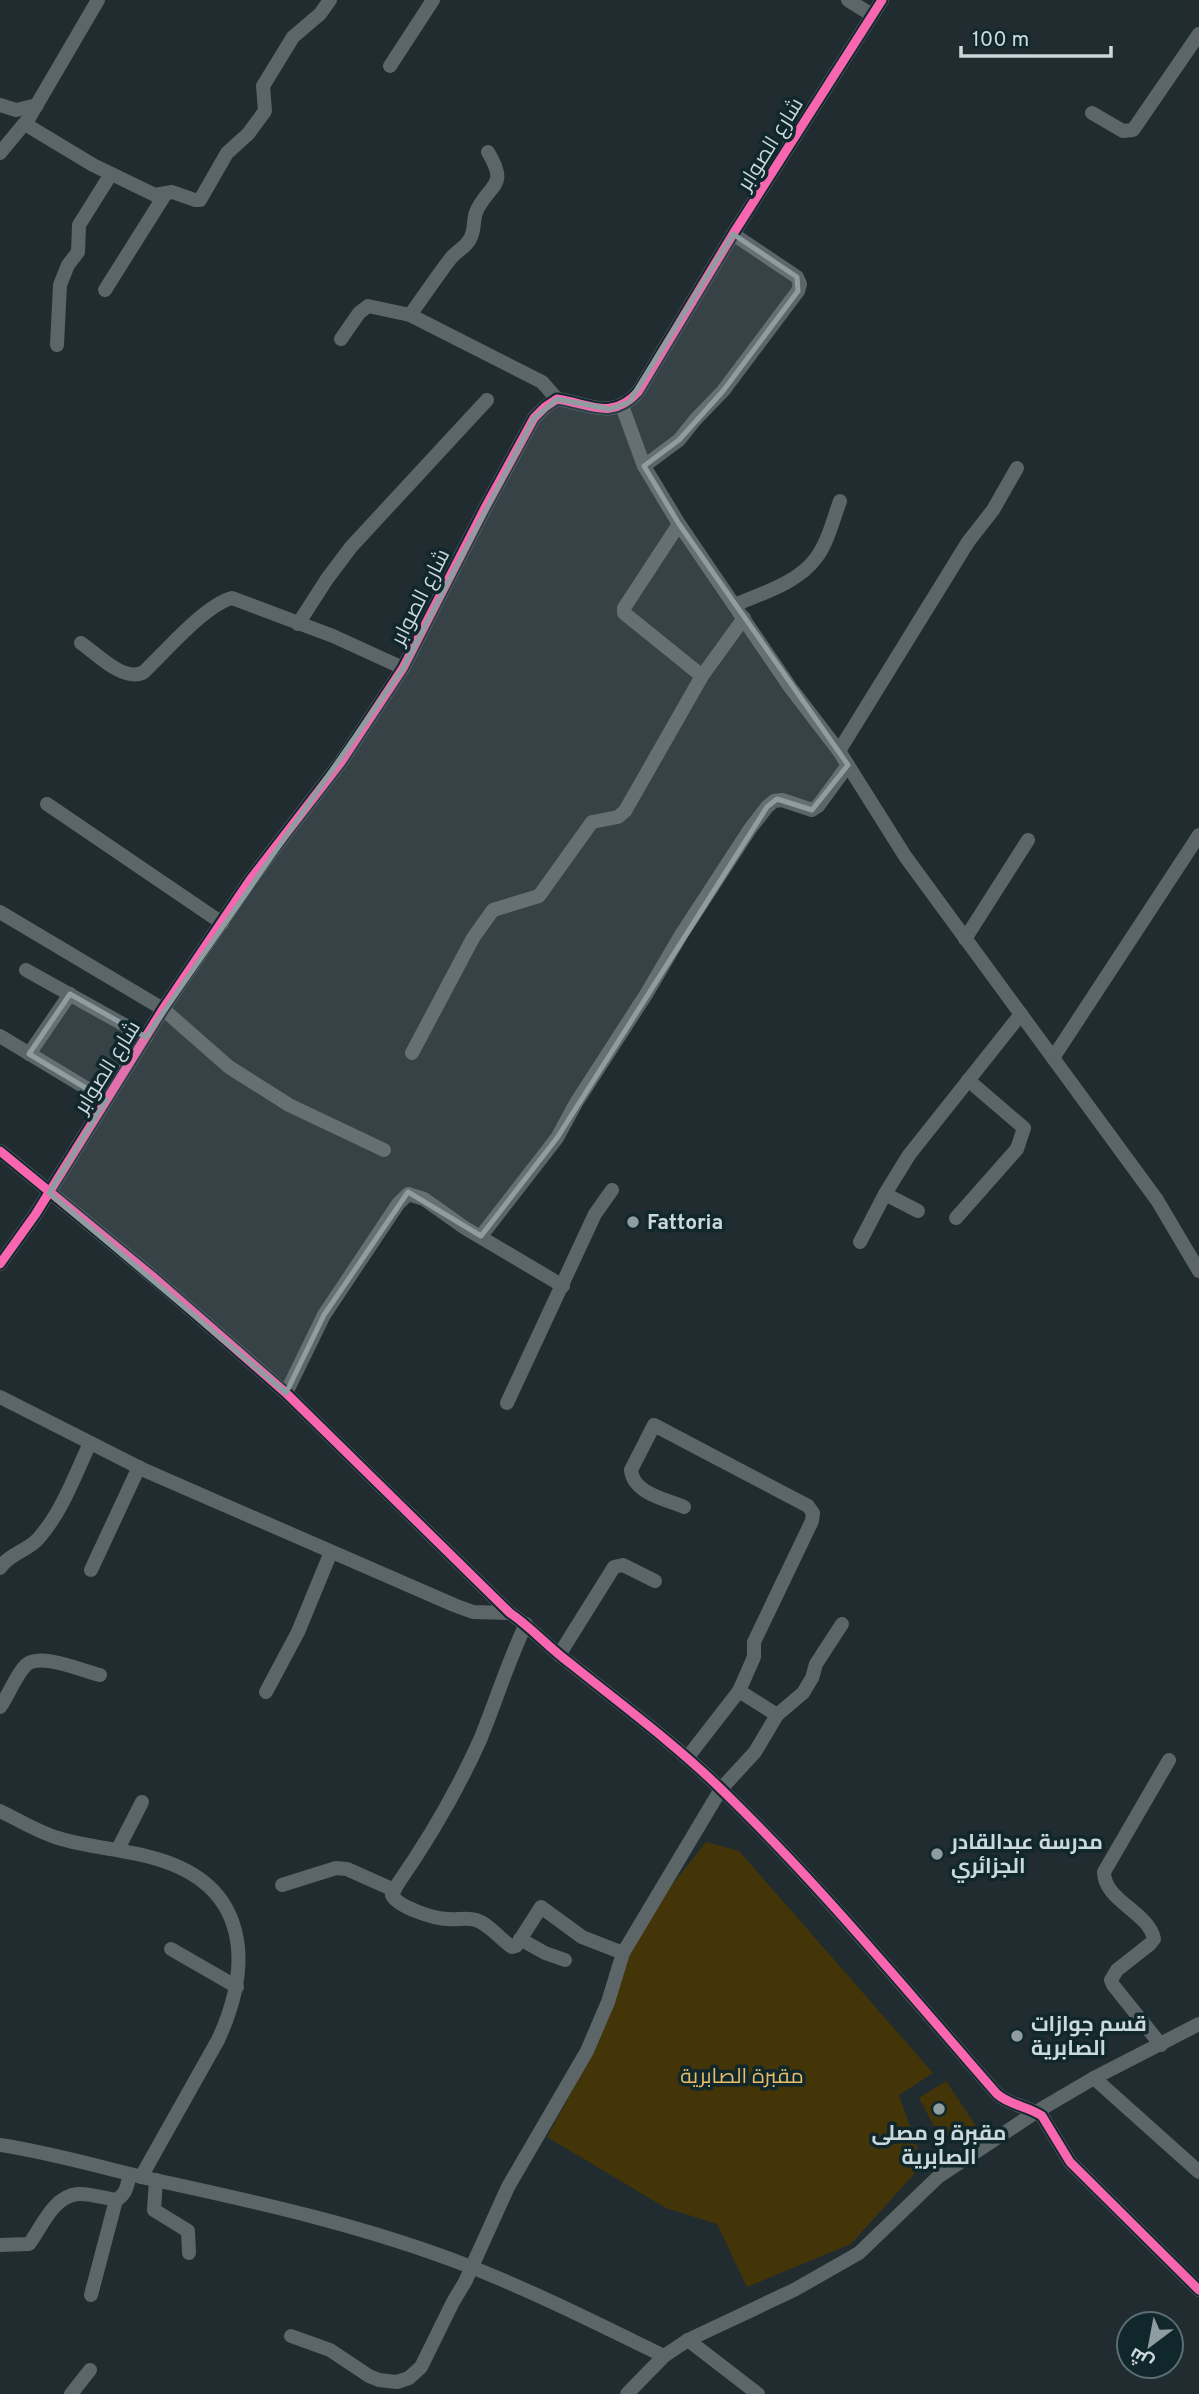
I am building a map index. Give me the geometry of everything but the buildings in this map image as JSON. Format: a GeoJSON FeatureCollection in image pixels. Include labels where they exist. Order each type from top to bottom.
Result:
{"type":"FeatureCollection","features":[{"type":"Feature","properties":{"kind":"street"},"geometry":{"type":"LineString","coordinates":[[0,153],[25,124],[97,0]]}},
{"type":"Feature","properties":{"kind":"street"},"geometry":{"type":"LineString","coordinates":[[25,124],[111,174],[155,195],[172,192],[195,200],[202,198],[228,153],[248,134],[265,111],[263,86],[293,37],[320,14],[330,0]]}},
{"type":"Feature","properties":{"kind":"street"},"geometry":{"type":"LineString","coordinates":[[390,66],[433,0]]}},
{"type":"Feature","properties":{"kind":"street"},"geometry":{"type":"LineString","coordinates":[[848,0],[872,15]]}},
{"type":"Feature","properties":{"kind":"street","name":"شارع الصوابر"},"geometry":{"type":"LineString","coordinates":[[622,406],[638,392],[733,234],[882,0]]}},
{"type":"Feature","properties":{"kind":"street"},"geometry":{"type":"LineString","coordinates":[[1093,113],[1123,131],[1133,130],[1199,34]]}},
{"type":"Feature","properties":{"kind":"street"},"geometry":{"type":"LineString","coordinates":[[0,105],[16,110],[37,105]]}},
{"type":"Feature","properties":{"kind":"street"},"geometry":{"type":"LineString","coordinates":[[410,315],[453,256],[470,239],[476,211],[495,187],[497,168],[488,152]]}},
{"type":"Feature","properties":{"kind":"street"},"geometry":{"type":"LineString","coordinates":[[57,345],[58,295],[63,275],[78,252],[79,225],[111,174]]}},
{"type":"Feature","properties":{"kind":"street"},"geometry":{"type":"LineString","coordinates":[[105,290],[166,193]]}},
{"type":"Feature","properties":{"kind":"street"},"geometry":{"type":"LineString","coordinates":[[644,466],[679,440],[723,391],[798,291],[800,284],[797,277],[733,234]]}},
{"type":"Feature","properties":{"kind":"street"},"geometry":{"type":"LineString","coordinates":[[341,339],[359,313],[368,306],[410,315],[542,382],[557,400],[599,408],[622,406],[644,466],[679,524],[790,687],[839,751],[905,856],[1157,1200],[1199,1271]]}},
{"type":"Feature","properties":{"kind":"street"},"geometry":{"type":"LineString","coordinates":[[298,624],[327,579],[357,540],[487,400]]}},
{"type":"Feature","properties":{"kind":"street","name":"شارع الصوابر"},"geometry":{"type":"LineString","coordinates":[[0,1264],[49,1193],[163,1009],[250,880],[341,762],[403,668],[524,433],[540,412],[557,400]]}},
{"type":"Feature","properties":{"kind":"street"},"geometry":{"type":"LineString","coordinates":[[839,751],[1017,468]]}},
{"type":"Feature","properties":{"kind":"street"},"geometry":{"type":"LineString","coordinates":[[412,1053],[472,938],[493,910],[511,902],[538,896],[592,822],[618,817],[625,811],[739,612],[809,566],[821,550],[840,502]]}},
{"type":"Feature","properties":{"kind":"street"},"geometry":{"type":"LineString","coordinates":[[679,524],[627,603],[624,613],[702,676]]}},
{"type":"Feature","properties":{"kind":"street"},"geometry":{"type":"LineString","coordinates":[[81,643],[116,668],[137,676],[221,601],[232,598],[355,646],[403,668]]}},
{"type":"Feature","properties":{"kind":"street"},"geometry":{"type":"LineString","coordinates":[[481,1236],[557,1139],[576,1103],[696,912],[767,807],[774,801],[782,800],[812,810],[818,806],[848,765]]}},
{"type":"Feature","properties":{"kind":"street"},"geometry":{"type":"LineString","coordinates":[[47,804],[222,923]]}},
{"type":"Feature","properties":{"kind":"street"},"geometry":{"type":"LineString","coordinates":[[1053,1058],[1199,835]]}},
{"type":"Feature","properties":{"kind":"street"},"geometry":{"type":"LineString","coordinates":[[965,939],[1028,840]]}},
{"type":"Feature","properties":{"kind":"street"},"geometry":{"type":"LineString","coordinates":[[0,912],[163,1009],[229,1067],[289,1105],[384,1150]]}},
{"type":"Feature","properties":{"kind":"street"},"geometry":{"type":"LineString","coordinates":[[26,970],[146,1037]]}},
{"type":"Feature","properties":{"kind":"street"},"geometry":{"type":"LineString","coordinates":[[29,1054],[70,994]]}},
{"type":"Feature","properties":{"kind":"street"},"geometry":{"type":"LineString","coordinates":[[860,1242],[909,1155],[1020,1014]]}},
{"type":"Feature","properties":{"kind":"street"},"geometry":{"type":"LineString","coordinates":[[0,1036],[106,1100]]}},
{"type":"Feature","properties":{"kind":"street"},"geometry":{"type":"LineString","coordinates":[[956,1218],[1017,1149],[1024,1128],[968,1080]]}},
{"type":"Feature","properties":{"kind":"street"},"geometry":{"type":"LineString","coordinates":[[0,1151],[152,1276],[286,1393],[510,1613],[721,1789],[823,1896],[997,2094],[1006,2102],[1042,2116],[1070,2162],[1199,2290]]}},
{"type":"Feature","properties":{"kind":"street"},"geometry":{"type":"LineString","coordinates":[[507,1403],[595,1214],[612,1189]]}},
{"type":"Feature","properties":{"kind":"street"},"geometry":{"type":"LineString","coordinates":[[286,1393],[324,1315],[408,1194],[424,1199],[563,1286]]}},
{"type":"Feature","properties":{"kind":"street"},"geometry":{"type":"LineString","coordinates":[[885,1194],[918,1211]]}},
{"type":"Feature","properties":{"kind":"street"},"geometry":{"type":"LineString","coordinates":[[0,1397],[139,1467],[331,1552],[473,1612],[510,1613]]}},
{"type":"Feature","properties":{"kind":"street"},"geometry":{"type":"LineString","coordinates":[[684,1507],[638,1487],[631,1474],[654,1425],[808,1506],[813,1513],[812,1521],[754,1642],[754,1657],[739,1691],[687,1759]]}},
{"type":"Feature","properties":{"kind":"street"},"geometry":{"type":"LineString","coordinates":[[0,1568],[5,1560],[29,1548],[45,1531],[61,1506],[90,1443]]}},
{"type":"Feature","properties":{"kind":"street"},"geometry":{"type":"LineString","coordinates":[[91,1570],[139,1467]]}},
{"type":"Feature","properties":{"kind":"street"},"geometry":{"type":"LineString","coordinates":[[266,1692],[298,1632],[331,1552]]}},
{"type":"Feature","properties":{"kind":"street"},"geometry":{"type":"LineString","coordinates":[[558,1655],[614,1567],[623,1565],[655,1581]]}},
{"type":"Feature","properties":{"kind":"street"},"geometry":{"type":"LineString","coordinates":[[526,1624],[460,1781],[437,1825],[392,1895],[397,1903],[441,1919],[467,1918],[481,1922],[512,1947],[516,1946],[541,1907],[582,1937],[623,1953]]}},
{"type":"Feature","properties":{"kind":"street"},"geometry":{"type":"LineString","coordinates":[[291,2336],[330,2350],[379,2380],[397,2382],[409,2378],[421,2367],[521,2163],[587,2051],[608,2002],[623,1953],[721,1789],[755,1752],[777,1715],[803,1693],[816,1664],[842,1624]]}},
{"type":"Feature","properties":{"kind":"street"},"geometry":{"type":"LineString","coordinates":[[0,1707],[25,1666],[34,1660],[47,1660],[100,1675]]}},
{"type":"Feature","properties":{"kind":"street"},"geometry":{"type":"LineString","coordinates":[[739,1691],[777,1715]]}},
{"type":"Feature","properties":{"kind":"street"},"geometry":{"type":"LineString","coordinates":[[1161,2045],[1111,1980],[1117,1970],[1154,1939],[1149,1928],[1108,1885],[1104,1872],[1169,1760]]}},
{"type":"Feature","properties":{"kind":"street"},"geometry":{"type":"LineString","coordinates":[[118,1849],[142,1802]]}},
{"type":"Feature","properties":{"kind":"street"},"geometry":{"type":"LineString","coordinates":[[0,1811],[58,1838],[160,1859],[184,1869],[215,1891],[227,1907],[236,1934],[239,1961],[237,1987],[228,2018],[142,2177],[116,2200],[91,2295]]}},
{"type":"Feature","properties":{"kind":"street"},"geometry":{"type":"LineString","coordinates":[[282,1885],[336,1868],[347,1869],[394,1890]]}},
{"type":"Feature","properties":{"kind":"street"},"geometry":{"type":"LineString","coordinates":[[520,1939],[565,1960]]}},
{"type":"Feature","properties":{"kind":"street"},"geometry":{"type":"LineString","coordinates":[[171,1949],[237,1987]]}},
{"type":"Feature","properties":{"kind":"street"},"geometry":{"type":"LineString","coordinates":[[627,2394],[664,2356],[688,2340],[794,2290],[859,2253],[938,2177],[1036,2112],[1094,2078],[1199,2024]]}},
{"type":"Feature","properties":{"kind":"street"},"geometry":{"type":"LineString","coordinates":[[1094,2078],[1199,2172]]}},
{"type":"Feature","properties":{"kind":"street"},"geometry":{"type":"LineString","coordinates":[[0,2145],[47,2152],[142,2177],[286,2209],[415,2248],[471,2267],[664,2356]]}},
{"type":"Feature","properties":{"kind":"street"},"geometry":{"type":"LineString","coordinates":[[142,2177],[154,2210],[188,2231],[189,2253]]}},
{"type":"Feature","properties":{"kind":"street"},"geometry":{"type":"LineString","coordinates":[[0,2245],[29,2244],[51,2210],[64,2198],[78,2194],[116,2200]]}},
{"type":"Feature","properties":{"kind":"street"},"geometry":{"type":"LineString","coordinates":[[688,2340],[758,2394]]}},
{"type":"Feature","properties":{"kind":"street"},"geometry":{"type":"LineString","coordinates":[[71,2394],[90,2370]]}},
{"type":"Feature","properties":{"kind":"highlighted area"},"geometry":{"type":"Polygon","coordinates":[[[733,234],[797,277],[798,291],[723,391],[679,440],[644,466],[679,524],[848,765],[812,810],[777,799],[767,807],[557,1138],[481,1236],[408,1192],[324,1315],[286,1393],[49,1193],[106,1100],[29,1054],[70,994],[146,1037],[403,668],[534,418],[557,399],[610,409],[629,402],[733,234]]]}},
{"type":"Feature","properties":{"kind":"green space","name":"مقبرة الصابرية"},"geometry":{"type":"Polygon","coordinates":[[[706,1842],[739,1851],[933,2073],[899,2095],[923,2164],[851,2244],[747,2287],[717,2224],[666,2208],[547,2137],[585,2067],[629,1939],[706,1842]]]}},
{"type":"Feature","properties":{"kind":"green space"},"geometry":{"type":"Polygon","coordinates":[[[946,2081],[976,2126],[941,2139],[919,2098],[946,2081]]]}},
{"type":"Feature","properties":{"kind":"cycle path"},"geometry":{"type":"LineString","coordinates":[[0,1264],[35,1215],[163,1009],[250,880],[341,762],[403,668],[534,418],[557,399],[590,407],[609,408],[619,406],[638,392],[733,234],[882,0]]}},
{"type":"Feature","properties":{"kind":"cycle path"},"geometry":{"type":"LineString","coordinates":[[0,1151],[152,1276],[286,1393],[510,1613],[667,1741],[722,1790],[828,1901],[997,2094],[1042,2116],[1070,2162],[1199,2290]]}},
{"type":"Feature","properties":{"kind":"place","name":"Fattoria"},"geometry":{"type":"Point","coordinates":[633,1222]}},
{"type":"Feature","properties":{"kind":"place","name":"مدرسة عبدالقادر الجزائري"},"geometry":{"type":"Point","coordinates":[937,1854]}},
{"type":"Feature","properties":{"kind":"place","name":"قسم جوازات الصابرية"},"geometry":{"type":"Point","coordinates":[1017,2036]}},
{"type":"Feature","properties":{"kind":"place","name":"مقبرة و مصلى الصابرية"},"geometry":{"type":"Point","coordinates":[939,2109]}}]}
